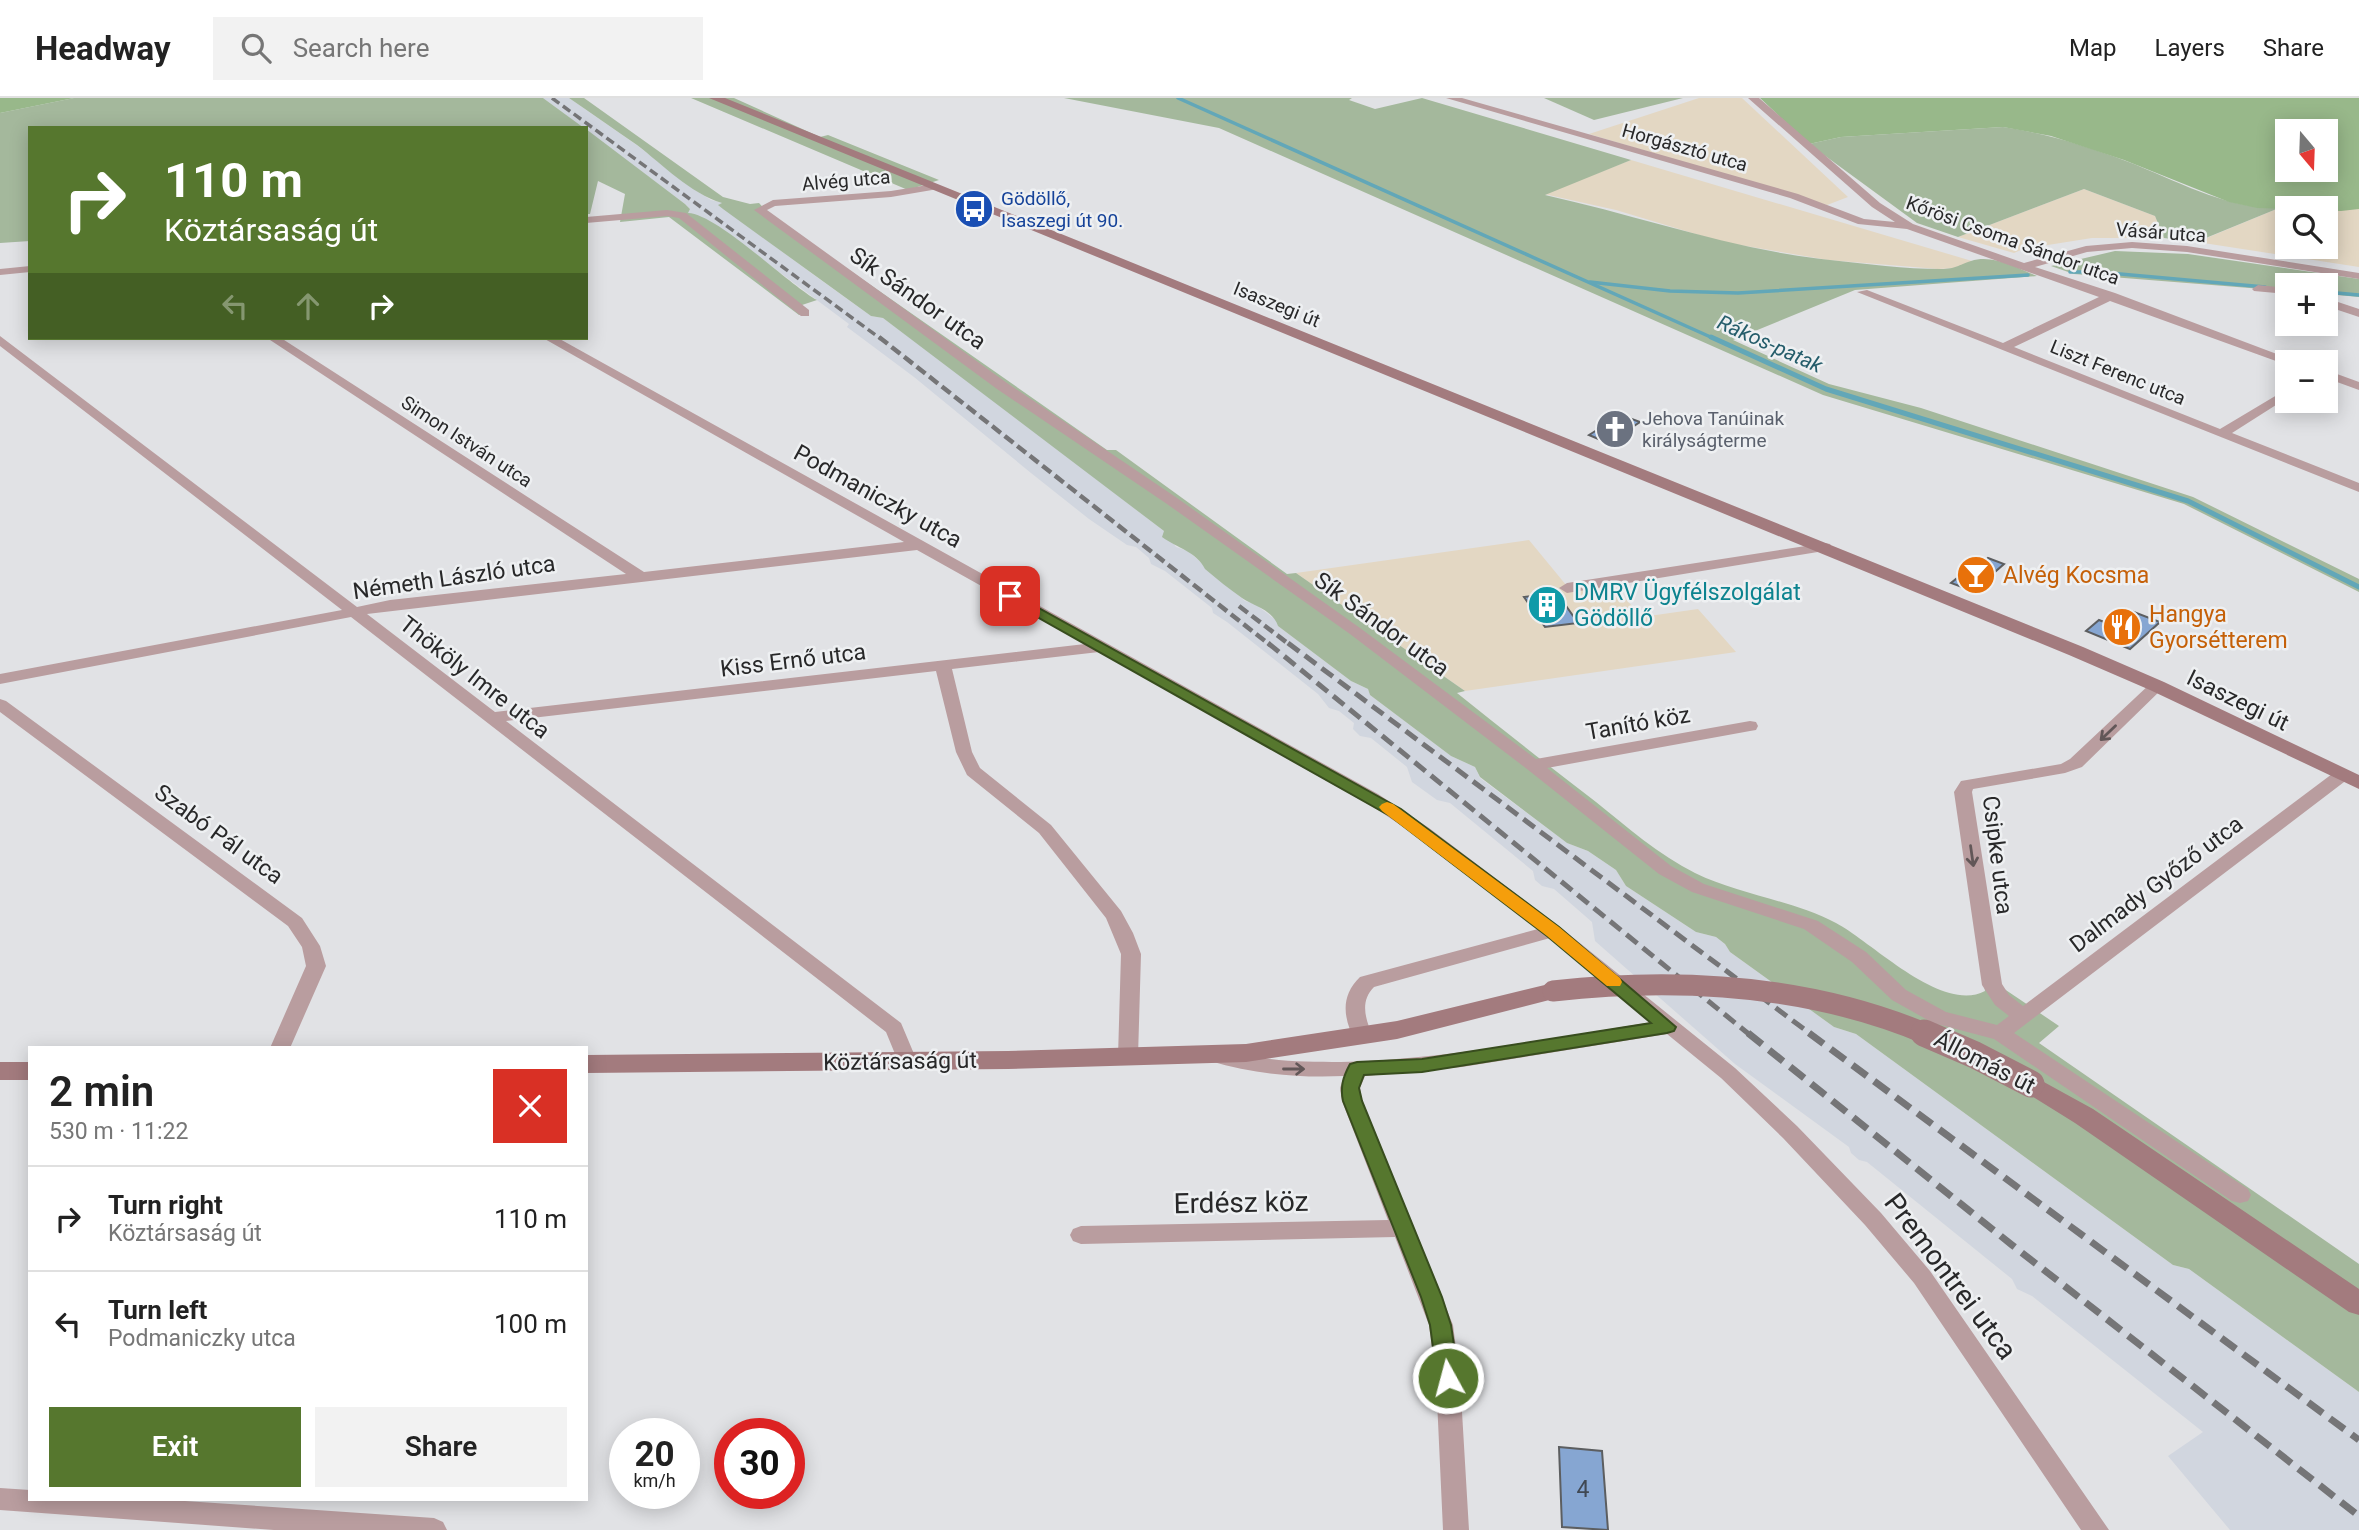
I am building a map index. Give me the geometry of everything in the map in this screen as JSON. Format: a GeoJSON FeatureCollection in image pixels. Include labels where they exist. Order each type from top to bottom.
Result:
{"type":"FeatureCollection","features":[{"type":"Feature","properties":{"kind":"main road","name":"Isaszegi út"},"geometry":{"type":"LineString","coordinates":[[715,98],[1825,547],[2157,686],[2359,783]]}},
{"type":"Feature","properties":{"kind":"main road","name":"Állomás út"},"geometry":{"type":"LineString","coordinates":[[1553,991],[1624,983],[1675,982],[1788,993],[1856,1009],[1935,1035],[2031,1084],[2084,1116],[2359,1304]]}},
{"type":"Feature","properties":{"kind":"main road","name":"Köztársaság út"},"geometry":{"type":"LineString","coordinates":[[588,1064],[1214,1055],[1363,1037],[1553,991]]}},
{"type":"Feature","properties":{"kind":"main road"},"geometry":{"type":"LineString","coordinates":[[0,1071],[28,1071]]}},
{"type":"Feature","properties":{"kind":"street","name":"Horgásztó utca"},"geometry":{"type":"LineString","coordinates":[[1451,98],[1809,201],[1862,222],[1909,226]]}},
{"type":"Feature","properties":{"kind":"street","name":"Kőrösi Csoma Sándor utca"},"geometry":{"type":"LineString","coordinates":[[1753,98],[1876,205],[1909,226],[2275,356]]}},
{"type":"Feature","properties":{"kind":"street","name":"Alvég utca"},"geometry":{"type":"LineString","coordinates":[[761,207],[773,203],[891,194],[934,187]]}},
{"type":"Feature","properties":{"kind":"street","name":"Sík Sándor utca"},"geometry":{"type":"LineString","coordinates":[[761,207],[760,212],[790,235],[1355,631],[1684,882],[1811,925],[1845,946],[1899,995],[1926,1012],[2000,1033]]}},
{"type":"Feature","properties":{"kind":"street"},"geometry":{"type":"LineString","coordinates":[[588,220],[676,214],[689,219],[805,313]]}},
{"type":"Feature","properties":{"kind":"street","name":"Vásár utca"},"geometry":{"type":"LineString","coordinates":[[2026,266],[2086,249],[2132,245],[2180,248],[2295,271],[2359,276]]}},
{"type":"Feature","properties":{"kind":"street"},"geometry":{"type":"LineString","coordinates":[[0,272],[28,269]]}},
{"type":"Feature","properties":{"kind":"street"},"geometry":{"type":"LineString","coordinates":[[2258,289],[2275,290]]}},
{"type":"Feature","properties":{"kind":"street","name":"Liszt Ferenc utca"},"geometry":{"type":"LineString","coordinates":[[1863,292],[2359,488]]}},
{"type":"Feature","properties":{"kind":"street"},"geometry":{"type":"LineString","coordinates":[[2004,348],[2111,296]]}},
{"type":"Feature","properties":{"kind":"street"},"geometry":{"type":"LineString","coordinates":[[2338,306],[2359,313]]}},
{"type":"Feature","properties":{"kind":"street","name":"Thököly Imre utca"},"geometry":{"type":"LineString","coordinates":[[0,340],[359,613],[490,718],[894,1028],[906,1061]]}},
{"type":"Feature","properties":{"kind":"street","name":"Simon István utca"},"geometry":{"type":"LineString","coordinates":[[276,340],[640,576]]}},
{"type":"Feature","properties":{"kind":"street","name":"Podmaniczky utca"},"geometry":{"type":"LineString","coordinates":[[553,340],[1396,813],[1553,932],[1667,1027]]}},
{"type":"Feature","properties":{"kind":"street"},"geometry":{"type":"LineString","coordinates":[[2338,378],[2359,386]]}},
{"type":"Feature","properties":{"kind":"street"},"geometry":{"type":"LineString","coordinates":[[2221,434],[2275,400]]}},
{"type":"Feature","properties":{"kind":"street","name":"Németh László utca"},"geometry":{"type":"LineString","coordinates":[[0,679],[390,605],[918,545]]}},
{"type":"Feature","properties":{"kind":"street"},"geometry":{"type":"LineString","coordinates":[[1567,588],[1825,547]]}},
{"type":"Feature","properties":{"kind":"street","name":"Kiss Ernő utca"},"geometry":{"type":"LineString","coordinates":[[490,718],[1102,647]]}},
{"type":"Feature","properties":{"kind":"street"},"geometry":{"type":"LineString","coordinates":[[943,665],[964,752],[973,771],[1045,829],[1114,915],[1124,933],[1131,954],[1128,1057]]}},
{"type":"Feature","properties":{"kind":"street","name":"Csipke utca"},"geometry":{"type":"LineString","coordinates":[[2022,1015],[2002,1000],[1992,985],[1963,792],[1967,785],[2076,764],[2157,686]]}},
{"type":"Feature","properties":{"kind":"street","name":"Szabó Pál utca"},"geometry":{"type":"LineString","coordinates":[[0,704],[295,922],[311,946],[316,966],[281,1046]]}},
{"type":"Feature","properties":{"kind":"street","name":"Tanító köz"},"geometry":{"type":"LineString","coordinates":[[1533,765],[1750,726]]}},
{"type":"Feature","properties":{"kind":"street","name":"Dalmady Győző utca"},"geometry":{"type":"LineString","coordinates":[[2000,1033],[2342,775]]}},
{"type":"Feature","properties":{"kind":"street"},"geometry":{"type":"LineString","coordinates":[[1363,1037],[1356,1019],[1354,1001],[1358,990],[1367,982],[1553,932]]}},
{"type":"Feature","properties":{"kind":"street","name":"Köztársaság út"},"geometry":{"type":"LineString","coordinates":[[1214,1055],[1266,1068],[1412,1067],[1667,1027]]}},
{"type":"Feature","properties":{"kind":"street","name":"Premontrei utca"},"geometry":{"type":"LineString","coordinates":[[1667,1027],[1728,1073],[1790,1132],[1873,1219],[1922,1277],[2096,1530]]}},
{"type":"Feature","properties":{"kind":"street","name":"Állomás út"},"geometry":{"type":"LineString","coordinates":[[2000,1033],[2240,1195]]}},
{"type":"Feature","properties":{"kind":"street"},"geometry":{"type":"LineString","coordinates":[[1357,1069],[1350,1088],[1352,1101],[1440,1325],[1448,1378],[1456,1530]]}},
{"type":"Feature","properties":{"kind":"street","name":"Erdész köz"},"geometry":{"type":"LineString","coordinates":[[1081,1235],[1402,1228]]}},
{"type":"Feature","properties":{"kind":"street"},"geometry":{"type":"LineString","coordinates":[[0,1499],[28,1501]]}},
{"type":"Feature","properties":{"kind":"street"},"geometry":{"type":"LineString","coordinates":[[28,1501],[435,1530]]}},
{"type":"Feature","properties":{"kind":"shaded area"},"geometry":{"type":"Polygon","coordinates":[[[543,98],[569,98],[695,190],[711,200],[723,203],[719,205],[818,278],[871,316],[883,318],[969,381],[1164,531],[1176,547],[1188,551],[1245,601],[1255,604],[1276,620],[1278,626],[1351,681],[1368,689],[1370,695],[1451,756],[1475,767],[1480,778],[1567,843],[1588,851],[1616,870],[1626,886],[1696,932],[1716,937],[1730,952],[1834,1027],[1856,1034],[2173,1265],[2189,1269],[2359,1392],[2359,1530],[2230,1530],[2168,1456],[2203,1432],[2032,1296],[2017,1289],[2012,1279],[1867,1162],[1859,1160],[1849,1147],[1735,1064],[1595,941],[1592,922],[1554,889],[1542,886],[1535,880],[1533,871],[1450,803],[1437,800],[1412,782],[1407,767],[1371,738],[1360,736],[1353,729],[1354,723],[1339,711],[1329,708],[1318,694],[1213,613],[1212,608],[1165,571],[1151,564],[1149,558],[1136,547],[1127,545],[1089,519],[914,377],[847,327],[849,324],[720,228],[688,213],[686,211],[690,209],[685,204],[588,132],[588,126],[581,126],[543,98]]]}},
{"type":"Feature","properties":{"kind":"shaded area"},"geometry":{"type":"Polygon","coordinates":[[[1699,98],[1742,98],[1848,197],[1827,205],[1589,134],[1699,98]]]}},
{"type":"Feature","properties":{"kind":"shaded area"},"geometry":{"type":"Polygon","coordinates":[[[1631,160],[1972,261],[1958,268],[1938,269],[1828,260],[1722,242],[1616,210],[1544,194],[1631,160]]]}},
{"type":"Feature","properties":{"kind":"shaded area"},"geometry":{"type":"Polygon","coordinates":[[[2084,189],[2155,216],[2164,238],[2092,238],[2023,249],[2014,253],[1958,237],[2084,189]]]}},
{"type":"Feature","properties":{"kind":"shaded area"},"geometry":{"type":"Polygon","coordinates":[[[2359,209],[2359,267],[2307,259],[2338,259],[2338,210],[2359,209]]]}},
{"type":"Feature","properties":{"kind":"shaded area"},"geometry":{"type":"Polygon","coordinates":[[[2275,210],[2275,254],[2197,242],[2275,210]]]}},
{"type":"Feature","properties":{"kind":"shaded area"},"geometry":{"type":"Polygon","coordinates":[[[1529,540],[1571,591],[1613,585],[1642,617],[1698,609],[1736,652],[1465,691],[1296,573],[1529,540]]]}},
{"type":"Feature","properties":{"kind":"green space"},"geometry":{"type":"Polygon","coordinates":[[[0,98],[74,98],[0,113],[0,98]]]}},
{"type":"Feature","properties":{"kind":"green space"},"geometry":{"type":"Polygon","coordinates":[[[74,98],[543,98],[581,126],[28,126],[28,241],[0,243],[0,113],[74,98]]]}},
{"type":"Feature","properties":{"kind":"green space"},"geometry":{"type":"Polygon","coordinates":[[[569,98],[584,98],[723,197],[750,204],[759,203],[769,214],[1107,450],[1116,450],[1287,574],[1296,573],[1465,691],[1457,693],[1669,858],[1712,881],[1802,909],[1836,923],[1908,973],[1949,993],[1968,995],[1985,991],[1982,974],[2059,1026],[2039,1043],[2359,1264],[2359,1392],[2189,1269],[2173,1265],[1856,1034],[1834,1027],[1730,952],[1716,937],[1696,932],[1626,886],[1616,870],[1588,851],[1567,843],[1480,777],[1475,767],[1451,756],[1370,695],[1368,689],[1351,681],[1278,626],[1268,612],[1223,584],[1192,554],[1162,537],[1164,531],[883,318],[871,316],[718,205],[722,203],[688,186],[637,145],[569,98]]]}},
{"type":"Feature","properties":{"kind":"green space"},"geometry":{"type":"Polygon","coordinates":[[[691,98],[734,98],[820,137],[828,135],[939,180],[908,190],[691,98]]]}},
{"type":"Feature","properties":{"kind":"green space"},"geometry":{"type":"Polygon","coordinates":[[[1064,98],[1352,98],[1349,100],[1375,109],[1422,98],[1631,160],[1545,195],[1722,241],[1794,255],[1914,268],[1950,268],[1979,259],[2013,266],[2037,276],[1855,290],[1733,340],[1829,384],[1921,408],[2193,497],[2359,579],[2359,592],[2184,504],[1823,395],[1219,128],[1064,98]]]}},
{"type":"Feature","properties":{"kind":"green space"},"geometry":{"type":"Polygon","coordinates":[[[1544,98],[1683,98],[1594,120],[1544,98]]]}},
{"type":"Feature","properties":{"kind":"green space"},"geometry":{"type":"Polygon","coordinates":[[[1760,98],[2359,98],[2359,209],[2338,211],[2338,196],[2275,196],[2275,209],[2229,202],[2124,160],[2051,136],[2003,127],[1841,137],[1809,144],[1760,98]]]}},
{"type":"Feature","properties":{"kind":"green space"},"geometry":{"type":"Polygon","coordinates":[[[2003,127],[2050,136],[2096,150],[2220,199],[2275,210],[2196,242],[2164,238],[2155,216],[2084,189],[1958,237],[1917,223],[1809,144],[1841,137],[2003,127]]]}},
{"type":"Feature","properties":{"kind":"green space"},"geometry":{"type":"Polygon","coordinates":[[[588,131],[685,204],[690,209],[688,213],[701,216],[734,237],[817,300],[802,305],[809,313],[799,315],[669,217],[620,222],[625,194],[598,181],[590,214],[588,131]]]}},
{"type":"Feature","properties":{"kind":"green space"},"geometry":{"type":"Polygon","coordinates":[[[2115,251],[2188,254],[2318,273],[2275,273],[2275,290],[2074,274],[2051,266],[2115,251]]]}},
{"type":"Feature","properties":{"kind":"green space"},"geometry":{"type":"Polygon","coordinates":[[[2338,276],[2359,279],[2359,297],[2338,295],[2338,276]]]}},
{"type":"Feature","properties":{"kind":"building","name":"Jehova Tanúinak királyságterme"},"geometry":{"type":"Polygon","coordinates":[[[1621,415],[1640,422],[1608,443],[1589,435],[1621,415]]]}},
{"type":"Feature","properties":{"kind":"building","name":"Alvég Kocsma"},"geometry":{"type":"Polygon","coordinates":[[[1988,558],[2004,564],[1973,591],[1951,583],[1972,566],[1977,568],[1988,558]]]}},
{"type":"Feature","properties":{"kind":"building","name":"DMRV Ügyfélszolgálat Gödöllő"},"geometry":{"type":"Polygon","coordinates":[[[1557,593],[1578,623],[1545,627],[1524,597],[1557,593]]]}},
{"type":"Feature","properties":{"kind":"building","name":"Hangya Gyorsétterem"},"geometry":{"type":"Polygon","coordinates":[[[2126,609],[2160,622],[2130,649],[2086,631],[2099,620],[2109,624],[2126,609]]]}},
{"type":"Feature","properties":{"kind":"building"},"geometry":{"type":"Polygon","coordinates":[[[1559,1447],[1602,1451],[1608,1530],[1562,1527],[1559,1447]]]}},
{"type":"Feature","properties":{"kind":"waterway","name":"Rákos-patak"},"geometry":{"type":"LineString","coordinates":[[1178,98],[1715,339]]}},
{"type":"Feature","properties":{"kind":"waterway"},"geometry":{"type":"LineString","coordinates":[[2070,272],[2098,272],[2265,287]]}},
{"type":"Feature","properties":{"kind":"waterway"},"geometry":{"type":"LineString","coordinates":[[1590,282],[1670,291],[1738,293],[2028,275]]}},
{"type":"Feature","properties":{"kind":"waterway"},"geometry":{"type":"LineString","coordinates":[[2338,293],[2359,295]]}},
{"type":"Feature","properties":{"kind":"waterway","name":"Rákos-patak"},"geometry":{"type":"LineString","coordinates":[[1711,337],[1826,389],[2188,501],[2359,587]]}},
{"type":"Feature","properties":{"kind":"railway"},"geometry":{"type":"LineString","coordinates":[[552,98],[881,339]]}},
{"type":"Feature","properties":{"kind":"railway"},"geometry":{"type":"LineString","coordinates":[[879,337],[1270,645]]}},
{"type":"Feature","properties":{"kind":"railway"},"geometry":{"type":"LineString","coordinates":[[1239,606],[1290,645]]}},
{"type":"Feature","properties":{"kind":"railway"},"geometry":{"type":"LineString","coordinates":[[1268,643],[1750,1035]]}},
{"type":"Feature","properties":{"kind":"railway"},"geometry":{"type":"LineString","coordinates":[[1288,643],[1812,1035]]}},
{"type":"Feature","properties":{"kind":"railway"},"geometry":{"type":"LineString","coordinates":[[1748,1033],[2012,1245],[2359,1516]]}},
{"type":"Feature","properties":{"kind":"railway"},"geometry":{"type":"LineString","coordinates":[[1809,1033],[2359,1440]]}},
{"type":"Feature","properties":{"kind":"slow traffic"},"geometry":{"type":"LineString","coordinates":[[1387,807],[1553,932],[1614,982]]}},
{"type":"Feature","properties":{"kind":"place","name":"Gödöllő, Isaszegi út 90."},"geometry":{"type":"Point","coordinates":[974,209]}},
{"type":"Feature","properties":{"kind":"place","name":"Jehova Tanúinak királyságterme"},"geometry":{"type":"Point","coordinates":[1615,429]}},
{"type":"Feature","properties":{"kind":"place","name":"Alvég Kocsma"},"geometry":{"type":"Point","coordinates":[1976,575]}},
{"type":"Feature","properties":{"kind":"place","name":"DMRV Ügyfélszolgálat Gödöllő"},"geometry":{"type":"Point","coordinates":[1547,605]}},
{"type":"Feature","properties":{"kind":"place","name":"Hangya Gyorsétterem"},"geometry":{"type":"Point","coordinates":[2122,627]}},
{"type":"Feature","properties":{"kind":"route"},"geometry":{"type":"LineString","coordinates":[[1010,596],[1396,813],[1553,932],[1667,1027],[1422,1066],[1357,1069],[1350,1088],[1352,1101],[1431,1297],[1440,1325],[1448,1378]]}}]}
